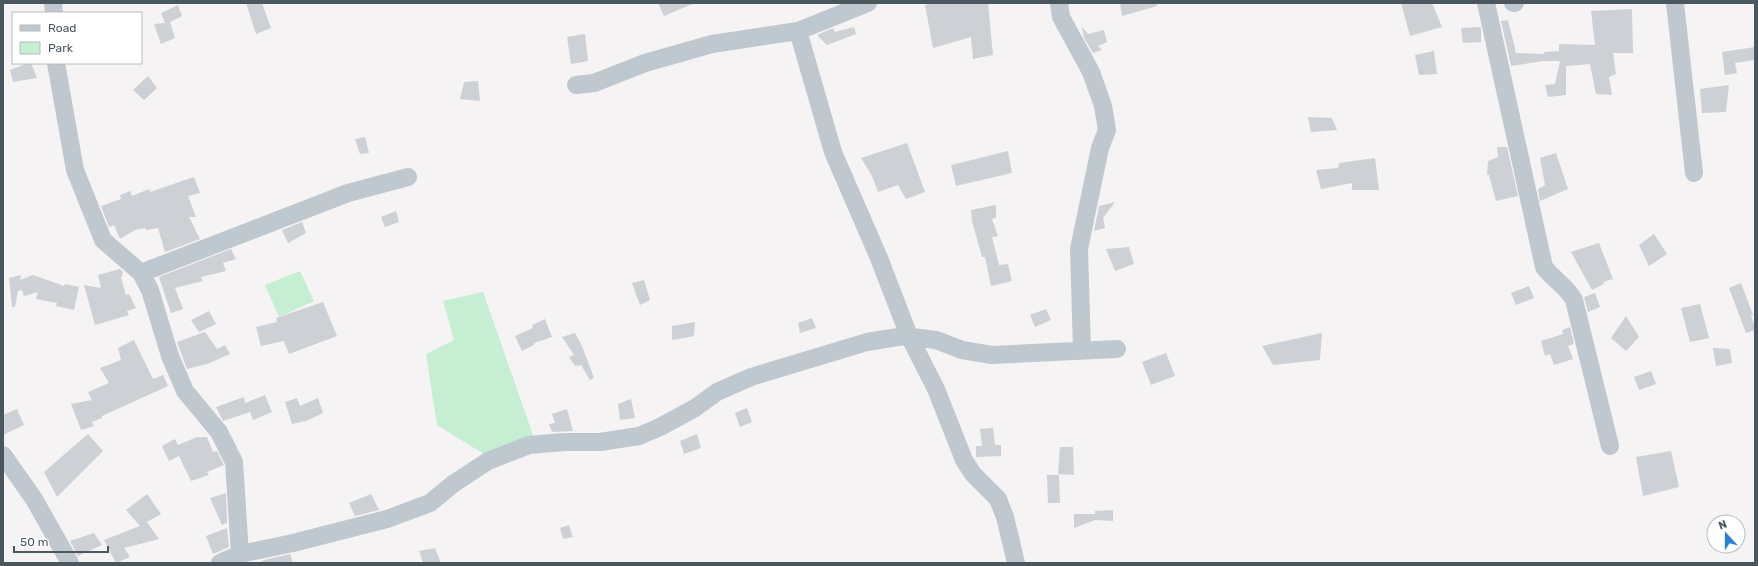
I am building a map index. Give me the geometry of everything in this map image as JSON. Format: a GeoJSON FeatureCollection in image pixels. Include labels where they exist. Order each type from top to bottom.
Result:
{"type":"FeatureCollection","features":[{"type":"Feature","properties":{"kind":"street"},"geometry":{"type":"LineString","coordinates":[[576,86],[594,82],[645,63],[712,44],[798,30],[868,3]]}},
{"type":"Feature","properties":{"kind":"street"},"geometry":{"type":"LineString","coordinates":[[1059,3],[1061,17],[1091,72],[1103,106],[1107,130],[1100,148],[1080,249],[1082,350]]}},
{"type":"Feature","properties":{"kind":"street"},"geometry":{"type":"LineString","coordinates":[[1486,3],[1544,267],[1574,300],[1610,446]]}},
{"type":"Feature","properties":{"kind":"street"},"geometry":{"type":"LineString","coordinates":[[1675,3],[1694,173]]}},
{"type":"Feature","properties":{"kind":"street"},"geometry":{"type":"LineString","coordinates":[[798,30],[833,152],[879,258],[910,336],[936,389],[964,460],[973,474],[998,499],[1005,517],[1016,563]]}},
{"type":"Feature","properties":{"kind":"street"},"geometry":{"type":"LineString","coordinates":[[56,64],[75,170],[103,240],[141,273],[150,290],[170,356],[185,391],[219,432],[234,462],[240,554]]}},
{"type":"Feature","properties":{"kind":"street"},"geometry":{"type":"LineString","coordinates":[[141,273],[348,193],[408,178]]}},
{"type":"Feature","properties":{"kind":"street"},"geometry":{"type":"LineString","coordinates":[[220,563],[240,554],[293,543],[387,519],[430,503],[453,484],[488,461],[529,446],[564,442],[600,442],[640,436],[660,427],[694,408],[717,392],[751,377],[867,342],[910,336],[936,340],[962,350],[992,355],[1117,349]]}},
{"type":"Feature","properties":{"kind":"street"},"geometry":{"type":"LineString","coordinates":[[3,455],[34,499],[70,563]]}},
{"type":"Feature","properties":{"kind":"green space"},"geometry":{"type":"Polygon","coordinates":[[[300,271],[314,301],[279,317],[265,285],[300,271]]]}},
{"type":"Feature","properties":{"kind":"green space"},"geometry":{"type":"Polygon","coordinates":[[[483,292],[534,438],[487,456],[437,425],[426,354],[454,340],[443,301],[483,292]]]}},
{"type":"Feature","properties":{"kind":"building"},"geometry":{"type":"Polygon","coordinates":[[[246,3],[262,3],[271,28],[256,34],[246,3]]]}},
{"type":"Feature","properties":{"kind":"building"},"geometry":{"type":"Polygon","coordinates":[[[658,3],[695,3],[664,16],[658,3]]]}},
{"type":"Feature","properties":{"kind":"building"},"geometry":{"type":"Polygon","coordinates":[[[932,3],[988,3],[993,55],[973,59],[971,37],[933,48],[925,5],[932,3]]]}},
{"type":"Feature","properties":{"kind":"building"},"geometry":{"type":"Polygon","coordinates":[[[1120,3],[1156,3],[1157,6],[1122,16],[1120,3]]]}},
{"type":"Feature","properties":{"kind":"building"},"geometry":{"type":"Polygon","coordinates":[[[1401,3],[1432,3],[1442,27],[1410,36],[1401,3]]]}},
{"type":"Feature","properties":{"kind":"building"},"geometry":{"type":"Polygon","coordinates":[[[178,5],[182,16],[170,22],[175,38],[161,44],[154,24],[165,23],[161,13],[178,5]]]}},
{"type":"Feature","properties":{"kind":"building"},"geometry":{"type":"Polygon","coordinates":[[[1632,9],[1633,53],[1613,53],[1616,74],[1609,77],[1612,95],[1596,94],[1590,64],[1566,66],[1566,95],[1548,97],[1545,85],[1555,84],[1560,61],[1543,61],[1511,66],[1501,21],[1508,20],[1516,53],[1544,54],[1544,52],[1559,51],[1559,44],[1595,45],[1591,11],[1632,9]]]}},
{"type":"Feature","properties":{"kind":"building"},"geometry":{"type":"Polygon","coordinates":[[[854,27],[856,34],[827,45],[817,35],[833,28],[835,32],[854,27]]]}},
{"type":"Feature","properties":{"kind":"building"},"geometry":{"type":"Polygon","coordinates":[[[1082,27],[1088,34],[1104,30],[1107,42],[1098,46],[1102,50],[1093,53],[1084,38],[1082,27]]]}},
{"type":"Feature","properties":{"kind":"building"},"geometry":{"type":"Polygon","coordinates":[[[1481,27],[1481,42],[1463,43],[1461,28],[1481,27]]]}},
{"type":"Feature","properties":{"kind":"building"},"geometry":{"type":"Polygon","coordinates":[[[585,34],[588,61],[571,64],[567,37],[585,34]]]}},
{"type":"Feature","properties":{"kind":"building"},"geometry":{"type":"Polygon","coordinates":[[[1755,47],[1755,60],[1735,63],[1737,73],[1725,75],[1722,52],[1755,47]]]}},
{"type":"Feature","properties":{"kind":"building"},"geometry":{"type":"Polygon","coordinates":[[[1434,51],[1437,74],[1419,75],[1415,55],[1434,51]]]}},
{"type":"Feature","properties":{"kind":"building"},"geometry":{"type":"Polygon","coordinates":[[[25,64],[31,64],[37,78],[13,82],[10,70],[25,64]]]}},
{"type":"Feature","properties":{"kind":"building"},"geometry":{"type":"Polygon","coordinates":[[[148,76],[157,88],[144,100],[133,90],[148,76]]]}},
{"type":"Feature","properties":{"kind":"building"},"geometry":{"type":"Polygon","coordinates":[[[478,81],[480,101],[460,99],[464,82],[478,81]]]}},
{"type":"Feature","properties":{"kind":"building"},"geometry":{"type":"Polygon","coordinates":[[[1729,85],[1726,112],[1702,113],[1700,89],[1729,85]]]}},
{"type":"Feature","properties":{"kind":"building"},"geometry":{"type":"Polygon","coordinates":[[[1308,117],[1332,118],[1337,130],[1311,132],[1308,117]]]}},
{"type":"Feature","properties":{"kind":"building"},"geometry":{"type":"Polygon","coordinates":[[[365,137],[369,153],[360,154],[355,139],[365,137]]]}},
{"type":"Feature","properties":{"kind":"building"},"geometry":{"type":"Polygon","coordinates":[[[907,143],[925,192],[906,199],[898,185],[878,192],[872,176],[861,158],[907,143]]]}},
{"type":"Feature","properties":{"kind":"building"},"geometry":{"type":"Polygon","coordinates":[[[1497,147],[1507,147],[1518,196],[1496,201],[1489,175],[1487,175],[1488,161],[1498,157],[1497,147]]]}},
{"type":"Feature","properties":{"kind":"building"},"geometry":{"type":"Polygon","coordinates":[[[1008,151],[1012,173],[956,186],[951,165],[1008,151]]]}},
{"type":"Feature","properties":{"kind":"building"},"geometry":{"type":"Polygon","coordinates":[[[1556,153],[1568,189],[1540,201],[1538,189],[1545,185],[1540,158],[1556,153]]]}},
{"type":"Feature","properties":{"kind":"building"},"geometry":{"type":"Polygon","coordinates":[[[1375,158],[1379,190],[1352,190],[1352,183],[1321,189],[1316,170],[1338,168],[1339,163],[1375,158]]]}},
{"type":"Feature","properties":{"kind":"building"},"geometry":{"type":"Polygon","coordinates":[[[194,177],[200,193],[188,196],[196,217],[189,217],[200,239],[165,252],[158,228],[135,230],[120,239],[114,225],[109,227],[101,206],[121,199],[120,195],[130,191],[132,196],[149,189],[150,192],[194,177]]]}},
{"type":"Feature","properties":{"kind":"building"},"geometry":{"type":"Polygon","coordinates":[[[1115,202],[1103,218],[1105,228],[1094,231],[1099,206],[1115,202]]]}},
{"type":"Feature","properties":{"kind":"building"},"geometry":{"type":"Polygon","coordinates":[[[996,205],[996,218],[992,219],[998,236],[992,237],[999,265],[1008,264],[1012,281],[991,286],[985,257],[982,257],[972,221],[971,210],[996,205]]]}},
{"type":"Feature","properties":{"kind":"building"},"geometry":{"type":"Polygon","coordinates":[[[396,211],[399,222],[385,227],[381,217],[396,211]]]}},
{"type":"Feature","properties":{"kind":"building"},"geometry":{"type":"Polygon","coordinates":[[[302,222],[306,233],[288,243],[282,230],[302,222]]]}},
{"type":"Feature","properties":{"kind":"building"},"geometry":{"type":"Polygon","coordinates":[[[1654,234],[1667,254],[1649,266],[1639,245],[1654,234]]]}},
{"type":"Feature","properties":{"kind":"building"},"geometry":{"type":"Polygon","coordinates":[[[1599,243],[1613,279],[1603,282],[1604,284],[1592,290],[1571,252],[1599,243]]]}},
{"type":"Feature","properties":{"kind":"building"},"geometry":{"type":"Polygon","coordinates":[[[1129,247],[1134,264],[1115,271],[1106,249],[1129,247]]]}},
{"type":"Feature","properties":{"kind":"building"},"geometry":{"type":"Polygon","coordinates":[[[231,249],[236,259],[223,263],[226,271],[201,277],[203,281],[175,288],[183,309],[171,313],[159,277],[231,249]]]}},
{"type":"Feature","properties":{"kind":"building"},"geometry":{"type":"Polygon","coordinates":[[[120,269],[123,272],[121,278],[126,295],[129,294],[136,308],[127,311],[129,315],[95,325],[84,285],[101,288],[98,275],[120,269]]]}},
{"type":"Feature","properties":{"kind":"building"},"geometry":{"type":"Polygon","coordinates":[[[21,275],[20,280],[33,275],[64,286],[65,284],[79,287],[74,310],[56,306],[57,303],[36,299],[38,292],[24,296],[22,290],[18,291],[15,307],[12,307],[9,278],[21,275]]]}},
{"type":"Feature","properties":{"kind":"building"},"geometry":{"type":"Polygon","coordinates":[[[644,280],[650,300],[640,305],[632,283],[644,280]]]}},
{"type":"Feature","properties":{"kind":"building"},"geometry":{"type":"Polygon","coordinates":[[[1741,283],[1753,315],[1751,316],[1755,328],[1755,330],[1746,333],[1729,288],[1741,283]]]}},
{"type":"Feature","properties":{"kind":"building"},"geometry":{"type":"Polygon","coordinates":[[[1529,286],[1534,298],[1516,305],[1511,293],[1529,286]]]}},
{"type":"Feature","properties":{"kind":"building"},"geometry":{"type":"Polygon","coordinates":[[[1595,293],[1600,307],[1588,312],[1584,297],[1595,293]]]}},
{"type":"Feature","properties":{"kind":"building"},"geometry":{"type":"Polygon","coordinates":[[[323,302],[337,336],[289,354],[284,341],[261,346],[256,327],[277,322],[276,318],[323,302]]]}},
{"type":"Feature","properties":{"kind":"building"},"geometry":{"type":"Polygon","coordinates":[[[1700,304],[1709,338],[1690,342],[1681,308],[1700,304]]]}},
{"type":"Feature","properties":{"kind":"building"},"geometry":{"type":"Polygon","coordinates":[[[1046,309],[1051,320],[1035,327],[1030,315],[1046,309]]]}},
{"type":"Feature","properties":{"kind":"building"},"geometry":{"type":"Polygon","coordinates":[[[209,311],[216,324],[199,332],[191,320],[209,311]]]}},
{"type":"Feature","properties":{"kind":"building"},"geometry":{"type":"Polygon","coordinates":[[[1626,316],[1639,337],[1626,351],[1611,338],[1626,316]]]}},
{"type":"Feature","properties":{"kind":"building"},"geometry":{"type":"Polygon","coordinates":[[[812,318],[816,328],[800,333],[798,323],[812,318]]]}},
{"type":"Feature","properties":{"kind":"building"},"geometry":{"type":"Polygon","coordinates":[[[545,319],[552,337],[534,343],[534,345],[522,351],[515,336],[533,328],[532,325],[545,319]]]}},
{"type":"Feature","properties":{"kind":"building"},"geometry":{"type":"Polygon","coordinates":[[[695,322],[694,336],[672,340],[672,326],[695,322]]]}},
{"type":"Feature","properties":{"kind":"building"},"geometry":{"type":"Polygon","coordinates":[[[1570,327],[1574,344],[1568,346],[1573,359],[1554,365],[1550,354],[1545,356],[1541,341],[1563,334],[1562,330],[1570,327]]]}},
{"type":"Feature","properties":{"kind":"building"},"geometry":{"type":"Polygon","coordinates":[[[205,332],[217,349],[225,345],[230,354],[207,364],[187,369],[177,342],[205,332]]]}},
{"type":"Feature","properties":{"kind":"building"},"geometry":{"type":"Polygon","coordinates":[[[575,333],[582,346],[594,378],[590,380],[581,365],[575,366],[569,357],[574,355],[562,337],[575,333]]]}},
{"type":"Feature","properties":{"kind":"building"},"geometry":{"type":"Polygon","coordinates":[[[1322,333],[1320,360],[1273,365],[1262,346],[1322,333]]]}},
{"type":"Feature","properties":{"kind":"building"},"geometry":{"type":"Polygon","coordinates":[[[134,340],[153,379],[163,375],[168,386],[102,416],[102,418],[92,422],[94,426],[81,430],[71,404],[92,400],[88,392],[109,383],[100,368],[121,360],[118,348],[134,340]]]}},
{"type":"Feature","properties":{"kind":"building"},"geometry":{"type":"Polygon","coordinates":[[[1713,348],[1730,349],[1732,363],[1716,366],[1713,348]]]}},
{"type":"Feature","properties":{"kind":"building"},"geometry":{"type":"Polygon","coordinates":[[[1166,353],[1175,376],[1151,385],[1142,362],[1166,353]]]}},
{"type":"Feature","properties":{"kind":"building"},"geometry":{"type":"Polygon","coordinates":[[[1651,371],[1656,384],[1639,390],[1634,377],[1651,371]]]}},
{"type":"Feature","properties":{"kind":"building"},"geometry":{"type":"Polygon","coordinates":[[[265,395],[272,412],[253,420],[250,412],[223,421],[216,407],[244,397],[245,403],[265,395]]]}},
{"type":"Feature","properties":{"kind":"building"},"geometry":{"type":"Polygon","coordinates":[[[297,398],[300,406],[318,398],[323,413],[306,421],[292,424],[285,402],[297,398]]]}},
{"type":"Feature","properties":{"kind":"building"},"geometry":{"type":"Polygon","coordinates":[[[631,399],[635,418],[620,420],[618,404],[631,399]]]}},
{"type":"Feature","properties":{"kind":"building"},"geometry":{"type":"Polygon","coordinates":[[[747,408],[752,422],[740,427],[735,413],[747,408]]]}},
{"type":"Feature","properties":{"kind":"building"},"geometry":{"type":"Polygon","coordinates":[[[17,409],[24,425],[3,435],[3,415],[17,409]]]}},
{"type":"Feature","properties":{"kind":"building"},"geometry":{"type":"Polygon","coordinates":[[[567,409],[573,431],[552,432],[549,424],[555,423],[552,414],[567,409]]]}},
{"type":"Feature","properties":{"kind":"building"},"geometry":{"type":"Polygon","coordinates":[[[993,428],[995,445],[1001,445],[1001,456],[976,457],[976,446],[982,446],[980,429],[993,428]]]}},
{"type":"Feature","properties":{"kind":"building"},"geometry":{"type":"Polygon","coordinates":[[[88,434],[103,451],[57,497],[44,472],[88,434]]]}},
{"type":"Feature","properties":{"kind":"building"},"geometry":{"type":"Polygon","coordinates":[[[697,434],[701,448],[684,454],[680,441],[697,434]]]}},
{"type":"Feature","properties":{"kind":"building"},"geometry":{"type":"Polygon","coordinates":[[[197,437],[207,437],[213,452],[217,451],[224,465],[207,472],[209,475],[191,481],[179,456],[169,461],[162,446],[175,439],[178,445],[197,437]]]}},
{"type":"Feature","properties":{"kind":"building"},"geometry":{"type":"Polygon","coordinates":[[[1060,447],[1073,447],[1074,475],[1058,474],[1060,447]]]}},
{"type":"Feature","properties":{"kind":"building"},"geometry":{"type":"Polygon","coordinates":[[[1671,451],[1679,487],[1643,496],[1636,457],[1671,451]]]}},
{"type":"Feature","properties":{"kind":"building"},"geometry":{"type":"Polygon","coordinates":[[[1047,475],[1059,475],[1060,503],[1048,503],[1047,475]]]}},
{"type":"Feature","properties":{"kind":"building"},"geometry":{"type":"Polygon","coordinates":[[[226,493],[227,523],[222,525],[210,498],[226,493]]]}},
{"type":"Feature","properties":{"kind":"building"},"geometry":{"type":"Polygon","coordinates":[[[147,494],[161,514],[145,523],[147,522],[159,539],[124,548],[130,557],[116,563],[104,540],[140,526],[126,510],[147,494]]]}},
{"type":"Feature","properties":{"kind":"building"},"geometry":{"type":"Polygon","coordinates":[[[371,494],[379,510],[355,516],[349,503],[371,494]]]}},
{"type":"Feature","properties":{"kind":"building"},"geometry":{"type":"Polygon","coordinates":[[[1113,510],[1113,521],[1095,520],[1074,528],[1074,514],[1095,514],[1095,511],[1113,510]]]}},
{"type":"Feature","properties":{"kind":"building"},"geometry":{"type":"Polygon","coordinates":[[[569,525],[573,537],[563,539],[560,528],[569,525]]]}},
{"type":"Feature","properties":{"kind":"building"},"geometry":{"type":"Polygon","coordinates":[[[227,528],[229,547],[213,554],[206,536],[227,528]]]}},
{"type":"Feature","properties":{"kind":"building"},"geometry":{"type":"Polygon","coordinates":[[[94,533],[102,545],[78,556],[70,541],[94,533]]]}},
{"type":"Feature","properties":{"kind":"building"},"geometry":{"type":"Polygon","coordinates":[[[435,548],[441,563],[423,563],[419,551],[435,548]]]}},
{"type":"Feature","properties":{"kind":"building"},"geometry":{"type":"Polygon","coordinates":[[[290,554],[293,563],[258,563],[264,560],[290,554]]]}}]}
